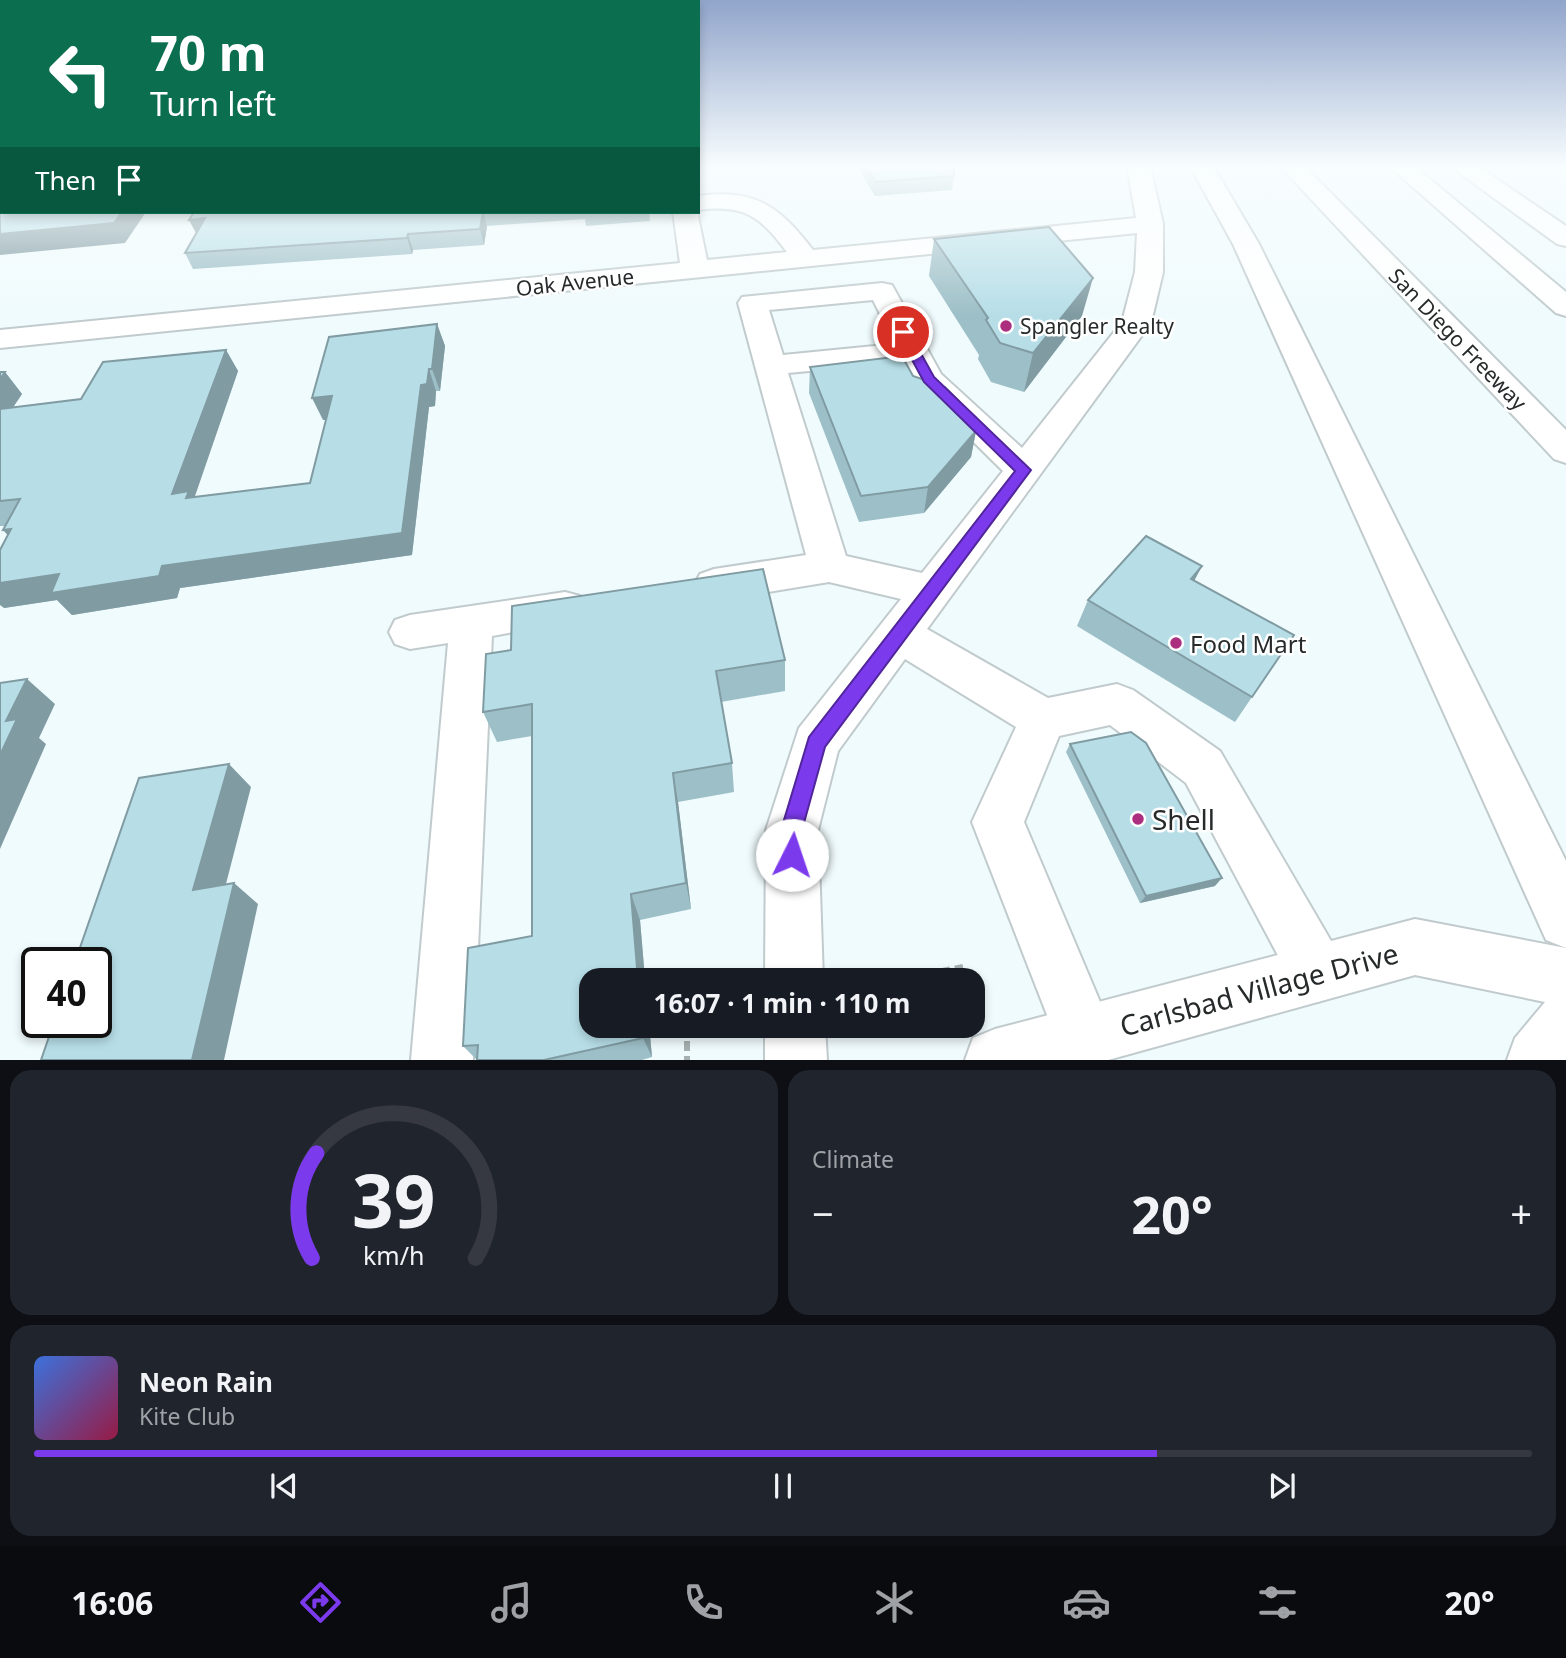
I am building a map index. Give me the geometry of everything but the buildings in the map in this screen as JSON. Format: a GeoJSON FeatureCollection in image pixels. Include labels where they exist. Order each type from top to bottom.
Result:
{"type":"FeatureCollection","features":[{"type":"Feature","properties":{"kind":"main road"},"geometry":{"type":"LineString","coordinates":[[686,215],[695,270]]}},
{"type":"Feature","properties":{"kind":"main road"},"geometry":{"type":"LineString","coordinates":[[771,215],[806,259]]}},
{"type":"Feature","properties":{"kind":"main road"},"geometry":{"type":"LineString","coordinates":[[794,968],[792,830],[816,743],[1136,323],[1149,272],[1148,215]]}},
{"type":"Feature","properties":{"kind":"main road"},"geometry":{"type":"LineString","coordinates":[[1230,215],[1246,244],[1530,849],[1566,920]]}},
{"type":"Feature","properties":{"kind":"main road","name":"San Diego Freeway"},"geometry":{"type":"LineString","coordinates":[[1339,215],[1566,451]]}},
{"type":"Feature","properties":{"kind":"main road"},"geometry":{"type":"LineString","coordinates":[[1458,215],[1566,307]]}},
{"type":"Feature","properties":{"kind":"main road"},"geometry":{"type":"LineString","coordinates":[[1533,215],[1566,238]]}},
{"type":"Feature","properties":{"kind":"main road","name":"Oak Avenue"},"geometry":{"type":"LineString","coordinates":[[0,339],[1150,224]]}},
{"type":"Feature","properties":{"kind":"main road"},"geometry":{"type":"LineString","coordinates":[[829,567],[752,303],[881,291],[928,379],[1024,470]]}},
{"type":"Feature","properties":{"kind":"main road"},"geometry":{"type":"LineString","coordinates":[[771,365],[914,352]]}},
{"type":"Feature","properties":{"kind":"main road"},"geometry":{"type":"LineString","coordinates":[[671,592],[829,567],[932,591]]}},
{"type":"Feature","properties":{"kind":"main road"},"geometry":{"type":"LineString","coordinates":[[410,632],[605,602]]}},
{"type":"Feature","properties":{"kind":"main road"},"geometry":{"type":"LineString","coordinates":[[442,1059],[471,623]]}},
{"type":"Feature","properties":{"kind":"main road"},"geometry":{"type":"LineString","coordinates":[[899,634],[1043,719],[1117,704],[1203,767],[1318,973]]}},
{"type":"Feature","properties":{"kind":"main road"},"geometry":{"type":"LineString","coordinates":[[1043,719],[998,822],[1084,1035]]}},
{"type":"Feature","properties":{"kind":"main road","name":"Carlsbad Village Drive"},"geometry":{"type":"LineString","coordinates":[[995,1059],[1415,947],[1566,977]]}},
{"type":"Feature","properties":{"kind":"main road"},"geometry":{"type":"LineString","coordinates":[[1537,1059],[1566,1023]]}},
{"type":"Feature","properties":{"kind":"main road"},"geometry":{"type":"LineString","coordinates":[[795,1038],[796,1059]]}},
{"type":"Feature","properties":{"kind":"path"},"geometry":{"type":"LineString","coordinates":[[958,968],[963,967]]}},
{"type":"Feature","properties":{"kind":"path"},"geometry":{"type":"LineString","coordinates":[[687,1059],[688,1038]]}},
{"type":"Feature","properties":{"kind":"place","name":"Spangler Realty"},"geometry":{"type":"Point","coordinates":[1006,326]}},
{"type":"Feature","properties":{"kind":"place","name":"Food Mart"},"geometry":{"type":"Point","coordinates":[1176,643]}},
{"type":"Feature","properties":{"kind":"place","name":"Shell"},"geometry":{"type":"Point","coordinates":[1138,819]}},
{"type":"Feature","properties":{"kind":"route"},"geometry":{"type":"LineString","coordinates":[[792,855],[792,830],[816,743],[1024,470],[928,379],[903,332]]}}]}
